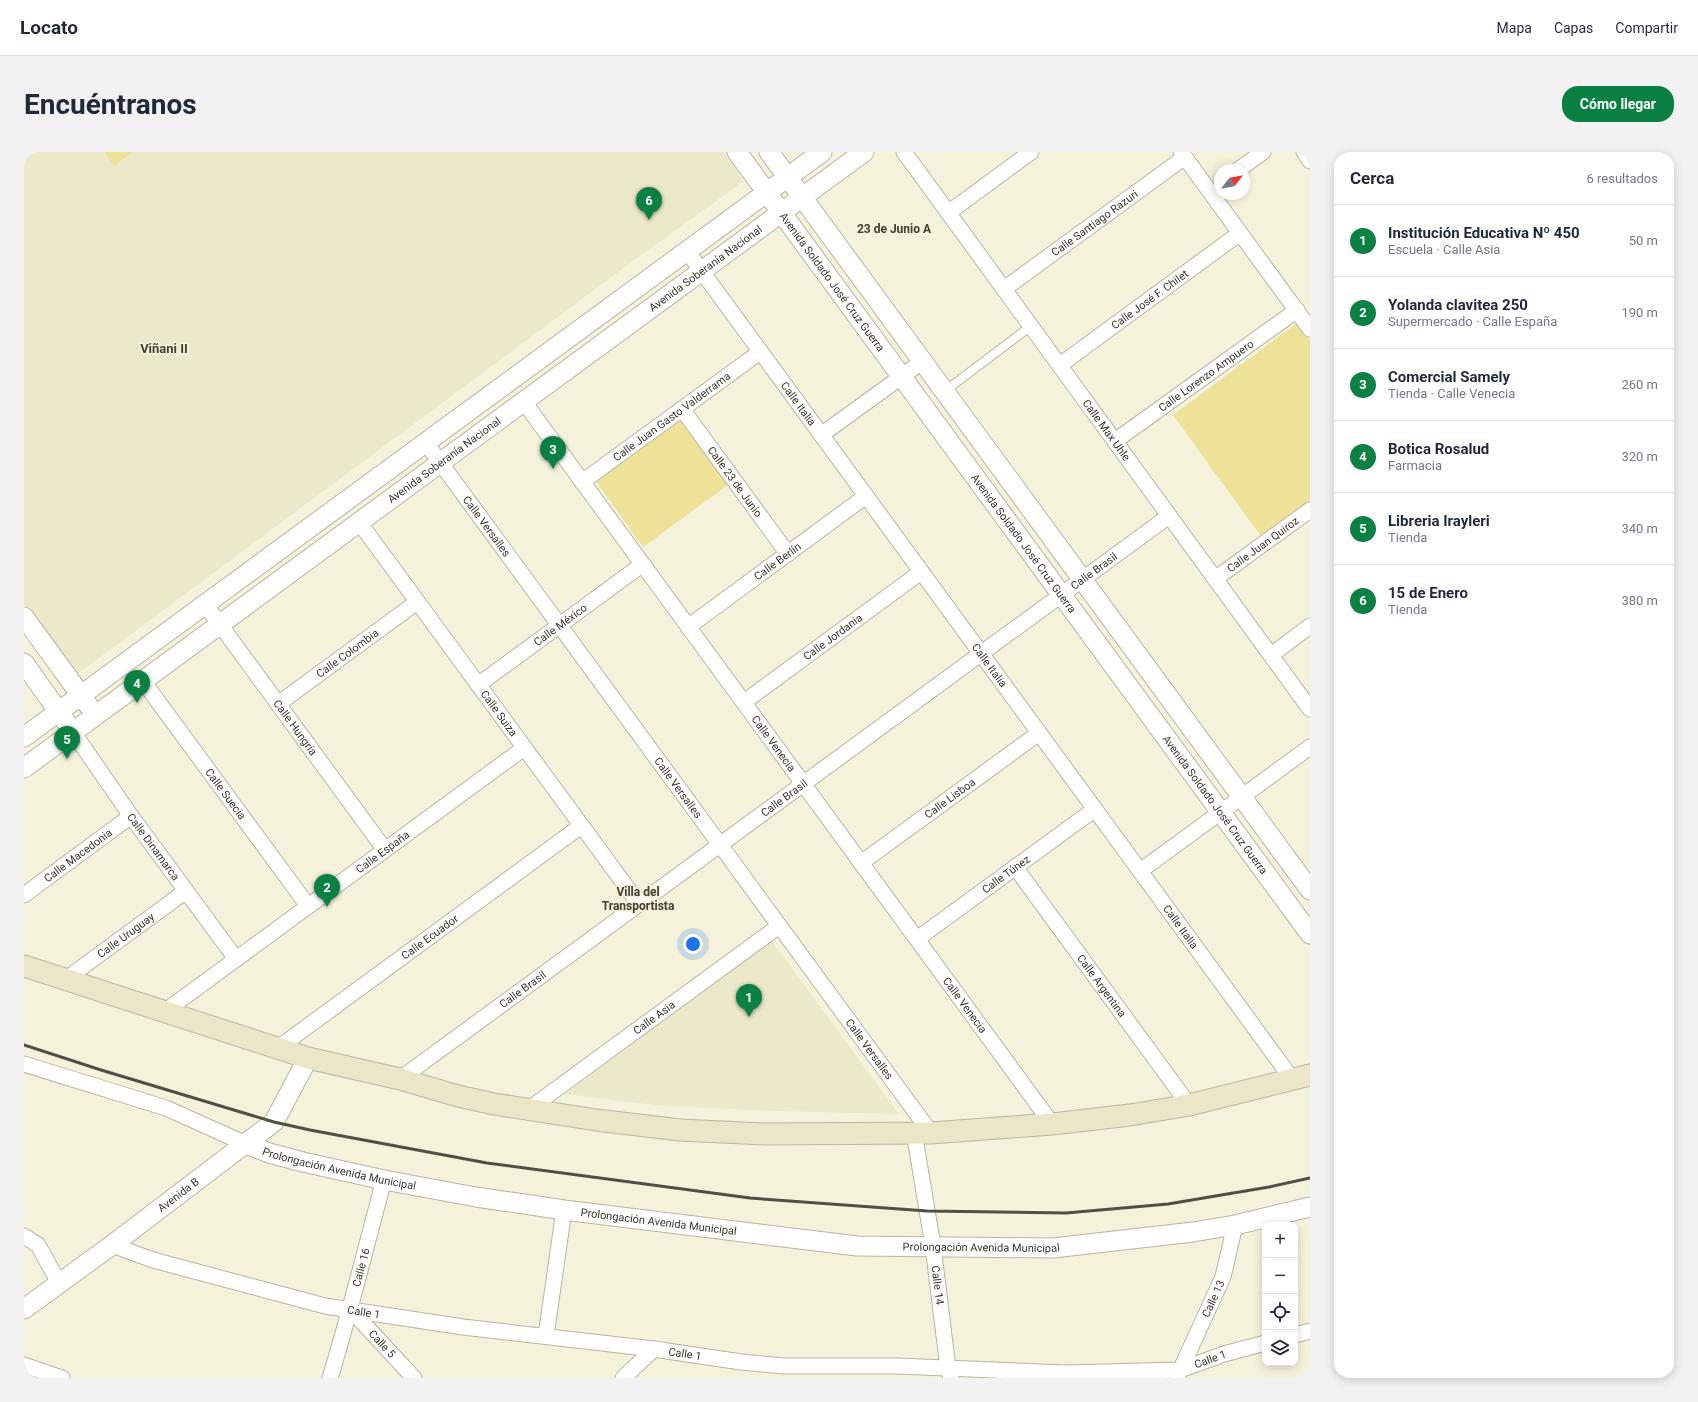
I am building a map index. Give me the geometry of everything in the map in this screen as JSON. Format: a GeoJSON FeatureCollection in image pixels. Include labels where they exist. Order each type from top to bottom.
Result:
{"type":"FeatureCollection","features":[{"type":"Feature","properties":{"kind":"main road"},"geometry":{"type":"LineString","coordinates":[[24,966],[308,1058],[400,1079],[458,1096],[494,1104],[596,1120],[680,1130],[766,1134],[922,1132],[1052,1124],[1130,1115],[1189,1105],[1301,1077]]}},
{"type":"Feature","properties":{"kind":"street","name":"Avenida Soldado José Cruz Guerra"},"geometry":{"type":"LineString","coordinates":[[738,152],[1310,934]]}},
{"type":"Feature","properties":{"kind":"street"},"geometry":{"type":"LineString","coordinates":[[769,152],[1310,890]]}},
{"type":"Feature","properties":{"kind":"street"},"geometry":{"type":"LineString","coordinates":[[24,737],[822,152]]}},
{"type":"Feature","properties":{"kind":"street","name":"Avenida Soberanía Nacional"},"geometry":{"type":"LineString","coordinates":[[24,768],[864,152]]}},
{"type":"Feature","properties":{"kind":"street","name":"Calle Max Uhle"},"geometry":{"type":"LineString","coordinates":[[904,152],[1310,709]]}},
{"type":"Feature","properties":{"kind":"street"},"geometry":{"type":"LineString","coordinates":[[948,213],[1031,152]]}},
{"type":"Feature","properties":{"kind":"street"},"geometry":{"type":"LineString","coordinates":[[1246,164],[1263,152]]}},
{"type":"Feature","properties":{"kind":"street"},"geometry":{"type":"LineString","coordinates":[[1304,152],[1310,161]]}},
{"type":"Feature","properties":{"kind":"street"},"geometry":{"type":"LineString","coordinates":[[1183,154],[1214,186]]}},
{"type":"Feature","properties":{"kind":"street","name":"Calle Santiago Razuri"},"geometry":{"type":"LineString","coordinates":[[1004,289],[1183,154]]}},
{"type":"Feature","properties":{"kind":"street"},"geometry":{"type":"LineString","coordinates":[[1222,200],[1240,233],[1310,329]]}},
{"type":"Feature","properties":{"kind":"street","name":"Calle José F. Chilet"},"geometry":{"type":"LineString","coordinates":[[1060,366],[1240,233]]}},
{"type":"Feature","properties":{"kind":"street","name":"Calle Italia"},"geometry":{"type":"LineString","coordinates":[[687,251],[1140,871],[1301,1077]]}},
{"type":"Feature","properties":{"kind":"street","name":"Calle Lorenzo Ampuero"},"geometry":{"type":"LineString","coordinates":[[1115,441],[1296,310]]}},
{"type":"Feature","properties":{"kind":"street","name":"Calle Juan Gasto Valderrama"},"geometry":{"type":"LineString","coordinates":[[582,482],[760,352]]}},
{"type":"Feature","properties":{"kind":"street"},"geometry":{"type":"LineString","coordinates":[[821,436],[922,361]]}},
{"type":"Feature","properties":{"kind":"street","name":"Calle Venecia"},"geometry":{"type":"LineString","coordinates":[[524,402],[1052,1124]]}},
{"type":"Feature","properties":{"kind":"street","name":"Calle 23 de Junio"},"geometry":{"type":"LineString","coordinates":[[682,409],[788,554]]}},
{"type":"Feature","properties":{"kind":"street","name":"Calle Versalles"},"geometry":{"type":"LineString","coordinates":[[426,443],[779,926],[922,1132]]}},
{"type":"Feature","properties":{"kind":"street","name":"Calle Berlín"},"geometry":{"type":"LineString","coordinates":[[688,627],[866,496]]}},
{"type":"Feature","properties":{"kind":"street","name":"Calle Juan Quiroz"},"geometry":{"type":"LineString","coordinates":[[1215,579],[1310,510]]}},
{"type":"Feature","properties":{"kind":"street","name":"Calle Brasil"},"geometry":{"type":"LineString","coordinates":[[400,1079],[1169,516]]}},
{"type":"Feature","properties":{"kind":"street","name":"Calle Suiza"},"geometry":{"type":"LineString","coordinates":[[359,522],[639,904]]}},
{"type":"Feature","properties":{"kind":"street","name":"Calle México"},"geometry":{"type":"LineString","coordinates":[[478,685],[643,564]]}},
{"type":"Feature","properties":{"kind":"street","name":"Calle Jordania"},"geometry":{"type":"LineString","coordinates":[[744,702],[921,572]]}},
{"type":"Feature","properties":{"kind":"street","name":"Calle Colombia"},"geometry":{"type":"LineString","coordinates":[[278,704],[417,602]]}},
{"type":"Feature","properties":{"kind":"street","name":"Calle Hungría"},"geometry":{"type":"LineString","coordinates":[[205,604],[385,850]]}},
{"type":"Feature","properties":{"kind":"street"},"geometry":{"type":"LineString","coordinates":[[24,617],[96,715]]}},
{"type":"Feature","properties":{"kind":"street"},"geometry":{"type":"LineString","coordinates":[[1271,655],[1310,626]]}},
{"type":"Feature","properties":{"kind":"street"},"geometry":{"type":"LineString","coordinates":[[24,663],[73,732]]}},
{"type":"Feature","properties":{"kind":"street","name":"Calle Suecia"},"geometry":{"type":"LineString","coordinates":[[143,681],[308,906]]}},
{"type":"Feature","properties":{"kind":"street","name":"Calle Dinamarca"},"geometry":{"type":"LineString","coordinates":[[73,732],[131,816],[236,959]]}},
{"type":"Feature","properties":{"kind":"street","name":"Calle Lisboa"},"geometry":{"type":"LineString","coordinates":[[861,863],[1039,733]]}},
{"type":"Feature","properties":{"kind":"street"},"geometry":{"type":"LineString","coordinates":[[1140,871],[1310,747]]}},
{"type":"Feature","properties":{"kind":"street","name":"Calle España"},"geometry":{"type":"LineString","coordinates":[[164,1012],[524,748]]}},
{"type":"Feature","properties":{"kind":"street","name":"Calle Túnez"},"geometry":{"type":"LineString","coordinates":[[917,939],[1095,809]]}},
{"type":"Feature","properties":{"kind":"street","name":"Calle Macedonia"},"geometry":{"type":"LineString","coordinates":[[24,895],[131,816]]}},
{"type":"Feature","properties":{"kind":"street","name":"Calle Ecuador"},"geometry":{"type":"LineString","coordinates":[[278,1048],[581,826]]}},
{"type":"Feature","properties":{"kind":"street","name":"Calle Argentina"},"geometry":{"type":"LineString","coordinates":[[1015,867],[1189,1105]]}},
{"type":"Feature","properties":{"kind":"street","name":"Calle Uruguay"},"geometry":{"type":"LineString","coordinates":[[66,979],[186,891]]}},
{"type":"Feature","properties":{"kind":"street","name":"Calle Asia"},"geometry":{"type":"LineString","coordinates":[[529,1109],[779,926]]}},
{"type":"Feature","properties":{"kind":"street","name":"Avenida B"},"geometry":{"type":"LineString","coordinates":[[24,1309],[112,1245],[244,1143],[274,1122],[308,1058]]}},
{"type":"Feature","properties":{"kind":"street","name":"Prolongación Avenida Municipal"},"geometry":{"type":"LineString","coordinates":[[24,1064],[166,1108],[269,1153],[384,1180],[476,1197],[564,1210],[857,1246],[1053,1248],[1193,1232],[1235,1225],[1310,1207]]}},
{"type":"Feature","properties":{"kind":"street","name":"Calle 14"},"geometry":{"type":"LineString","coordinates":[[922,1132],[933,1246],[949,1373]]}},
{"type":"Feature","properties":{"kind":"street","name":"Calle 16"},"geometry":{"type":"LineString","coordinates":[[330,1378],[351,1310],[358,1277],[384,1180]]}},
{"type":"Feature","properties":{"kind":"street"},"geometry":{"type":"LineString","coordinates":[[546,1336],[564,1210]]}},
{"type":"Feature","properties":{"kind":"street","name":"Calle 13"},"geometry":{"type":"LineString","coordinates":[[1178,1374],[1223,1277],[1235,1225]]}},
{"type":"Feature","properties":{"kind":"street"},"geometry":{"type":"LineString","coordinates":[[24,1236],[38,1245],[59,1283]]}},
{"type":"Feature","properties":{"kind":"street","name":"Calle 1"},"geometry":{"type":"LineString","coordinates":[[112,1245],[153,1260],[325,1306],[463,1327],[654,1349],[741,1362],[784,1366],[898,1366],[949,1373],[1178,1374],[1224,1354],[1262,1344]]}},
{"type":"Feature","properties":{"kind":"street","name":"Calle 5"},"geometry":{"type":"LineString","coordinates":[[351,1310],[414,1378]]}},
{"type":"Feature","properties":{"kind":"street"},"geometry":{"type":"LineString","coordinates":[[1298,1334],[1310,1331]]}},
{"type":"Feature","properties":{"kind":"street"},"geometry":{"type":"LineString","coordinates":[[623,1378],[654,1349]]}},
{"type":"Feature","properties":{"kind":"street"},"geometry":{"type":"LineString","coordinates":[[24,1365],[62,1378]]}},
{"type":"Feature","properties":{"kind":"lane"},"geometry":{"type":"LineString","coordinates":[[944,391],[1031,326]]}},
{"type":"Feature","properties":{"kind":"shaded area"},"geometry":{"type":"Polygon","coordinates":[[[24,152],[723,152],[744,181],[637,258],[76,675],[24,604],[24,152]]]}},
{"type":"Feature","properties":{"kind":"shaded area"},"geometry":{"type":"Polygon","coordinates":[[[104,152],[133,152],[114,166],[104,152]]]}},
{"type":"Feature","properties":{"kind":"shaded area"},"geometry":{"type":"Polygon","coordinates":[[[1297,323],[1310,341],[1310,501],[1260,535],[1173,415],[1297,323]]]}},
{"type":"Feature","properties":{"kind":"shaded area"},"geometry":{"type":"Polygon","coordinates":[[[682,420],[728,485],[643,547],[595,480],[682,420]]]}},
{"type":"Feature","properties":{"kind":"shaded area"},"geometry":{"type":"Polygon","coordinates":[[[772,941],[899,1114],[775,1111],[655,1105],[565,1094],[772,941]]]}},
{"type":"Feature","properties":{"kind":"railway"},"geometry":{"type":"LineString","coordinates":[[24,1045],[101,1070],[274,1122],[310,1130],[487,1163],[750,1198],[927,1211],[1066,1213],[1168,1204],[1269,1187],[1310,1178]]}},
{"type":"Feature","properties":{"kind":"place","name":"15 de Enero"},"geometry":{"type":"Point","coordinates":[649,220]}},
{"type":"Feature","properties":{"kind":"place","name":"Comercial Samely"},"geometry":{"type":"Point","coordinates":[553,469]}},
{"type":"Feature","properties":{"kind":"place","name":"Botica Rosalud"},"geometry":{"type":"Point","coordinates":[137,703]}},
{"type":"Feature","properties":{"kind":"place","name":"Libreria Irayleri"},"geometry":{"type":"Point","coordinates":[67,759]}},
{"type":"Feature","properties":{"kind":"place","name":"Yolanda clavitea 250"},"geometry":{"type":"Point","coordinates":[327,907]}},
{"type":"Feature","properties":{"kind":"place","name":"Institución Educativa Nº 450"},"geometry":{"type":"Point","coordinates":[749,1017]}},
{"type":"Feature","properties":{"kind":"district","name":"23 de Junio A"},"geometry":{"type":"Point","coordinates":[894,229]}},
{"type":"Feature","properties":{"kind":"district","name":"Viñani II"},"geometry":{"type":"Point","coordinates":[164,348]}},
{"type":"Feature","properties":{"kind":"district","name":"Villa del Transportista"},"geometry":{"type":"Point","coordinates":[638,899]}}]}
